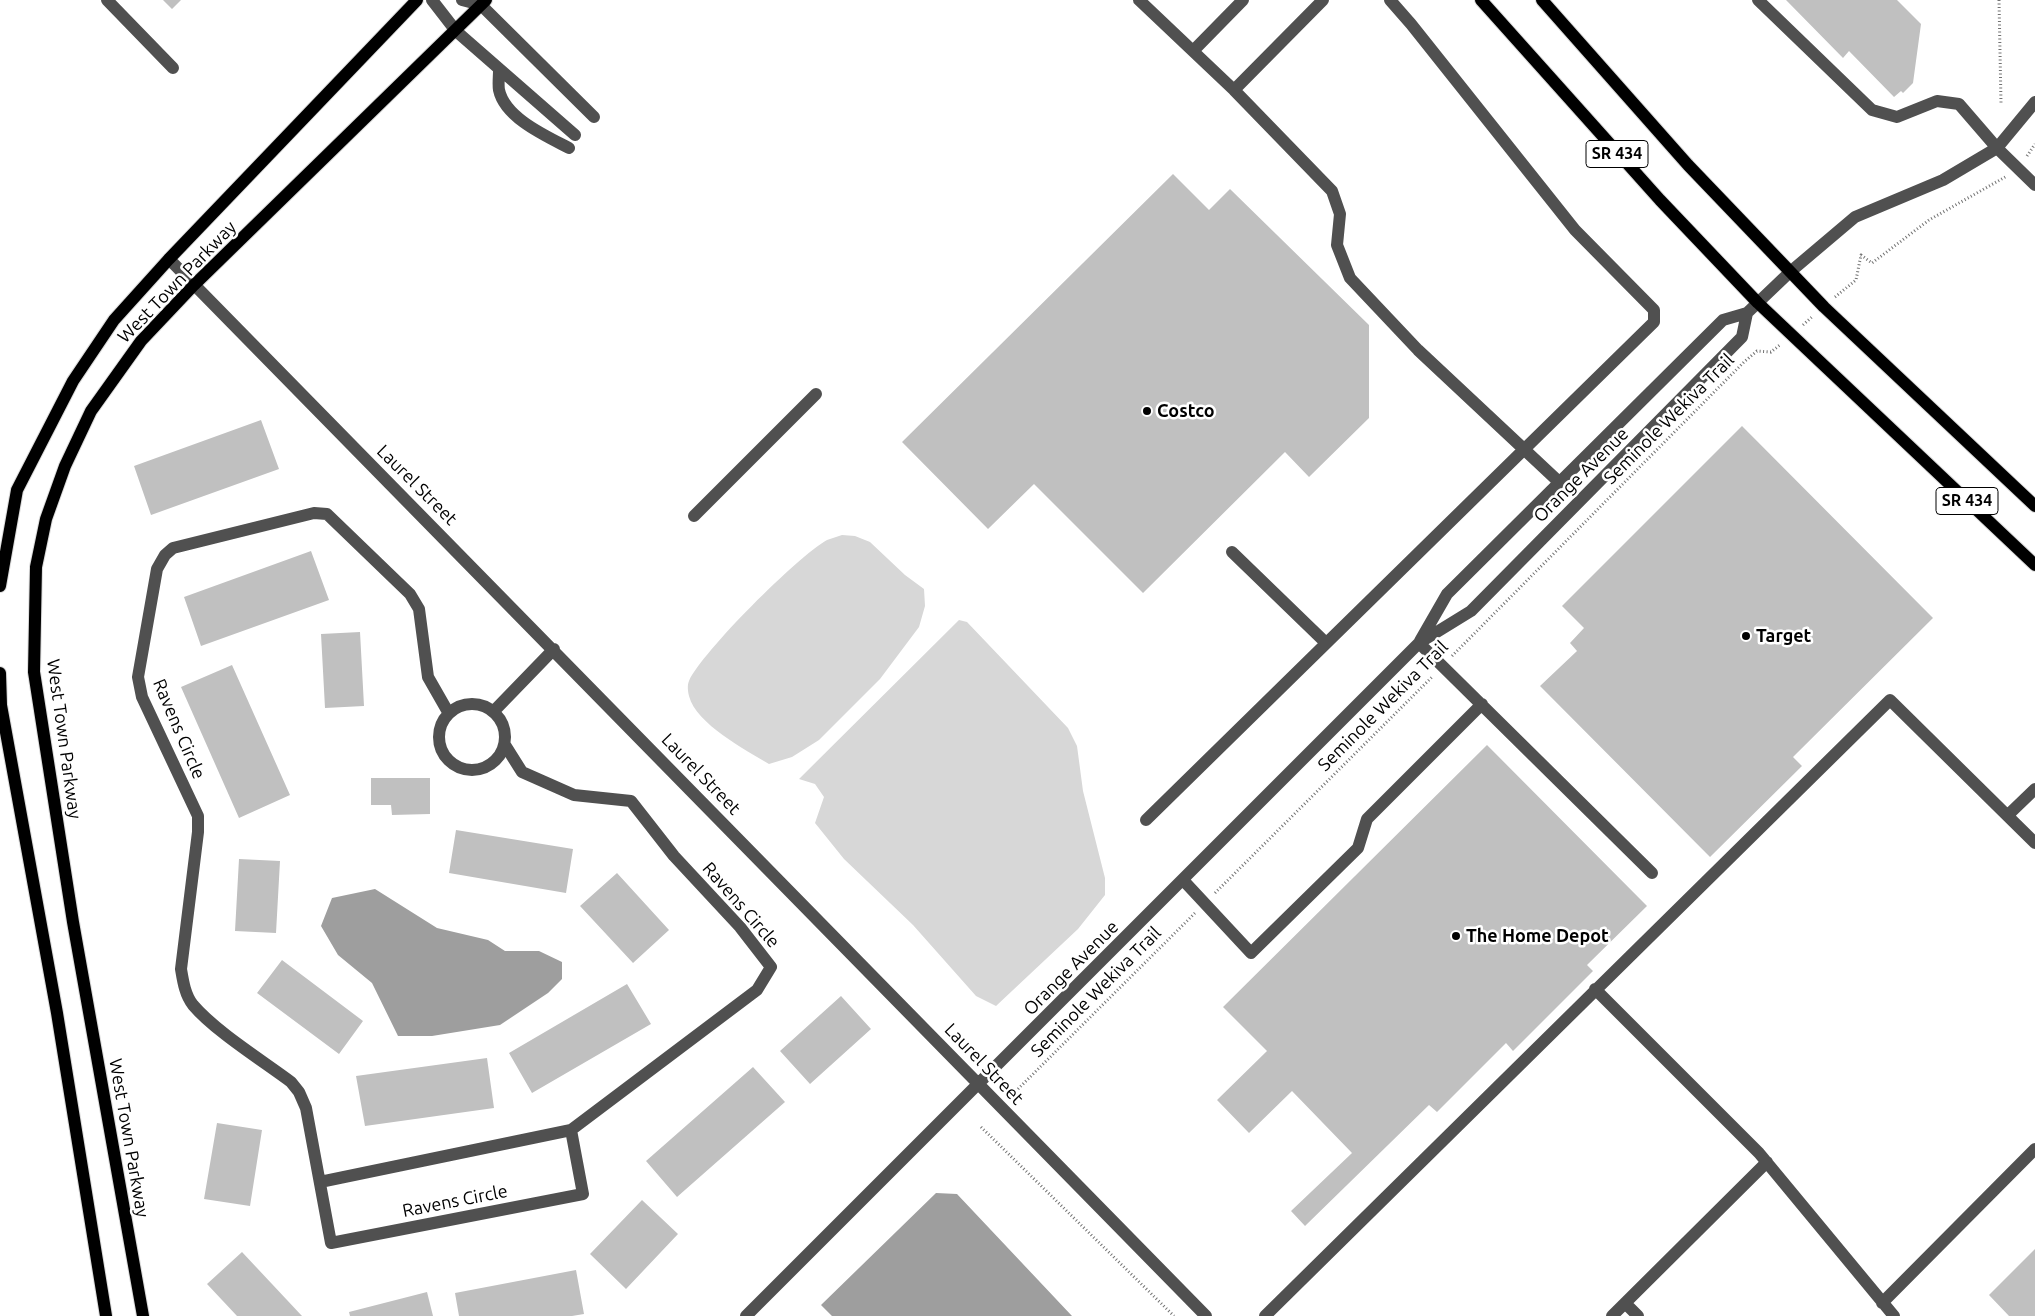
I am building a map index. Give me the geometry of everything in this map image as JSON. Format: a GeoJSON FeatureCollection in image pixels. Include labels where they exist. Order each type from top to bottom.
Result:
{"type":"FeatureCollection","features":[{"type":"Feature","properties":{"kind":"main road","name":"West Town Parkway"},"geometry":{"type":"LineString","coordinates":[[0,586],[17,490],[73,381],[114,320],[169,259],[417,0]]}},
{"type":"Feature","properties":{"kind":"main road","name":"SR 434"},"geometry":{"type":"LineString","coordinates":[[1481,0],[1660,200],[1758,303],[2035,565]]}},
{"type":"Feature","properties":{"kind":"main road","name":"SR 434"},"geometry":{"type":"LineString","coordinates":[[1542,0],[1682,158],[1790,272],[2035,506]]}},
{"type":"Feature","properties":{"kind":"main road","name":"West Town Parkway"},"geometry":{"type":"LineString","coordinates":[[143,1316],[73,922],[34,672],[36,567],[46,519],[65,466],[91,411],[141,341],[194,285],[456,31],[483,2]]}},
{"type":"Feature","properties":{"kind":"main road"},"geometry":{"type":"LineString","coordinates":[[0,673],[1,705],[57,1013],[106,1316]]}},
{"type":"Feature","properties":{"kind":"street"},"geometry":{"type":"LineString","coordinates":[[107,0],[173,68]]}},
{"type":"Feature","properties":{"kind":"street"},"geometry":{"type":"LineString","coordinates":[[432,0],[456,31],[575,135]]}},
{"type":"Feature","properties":{"kind":"street"},"geometry":{"type":"LineString","coordinates":[[462,0],[483,2],[594,117]]}},
{"type":"Feature","properties":{"kind":"street"},"geometry":{"type":"LineString","coordinates":[[1194,50],[1242,0]]}},
{"type":"Feature","properties":{"kind":"street"},"geometry":{"type":"LineString","coordinates":[[1234,90],[1324,0]]}},
{"type":"Feature","properties":{"kind":"street"},"geometry":{"type":"LineString","coordinates":[[1146,820],[1654,322],[1654,310],[1575,230],[1412,24],[1390,0]]}},
{"type":"Feature","properties":{"kind":"street"},"geometry":{"type":"LineString","coordinates":[[1758,0],[1872,110],[1897,118],[1937,101],[1959,104],[1997,148],[2035,185]]}},
{"type":"Feature","properties":{"kind":"street"},"geometry":{"type":"LineString","coordinates":[[1147,2],[1332,191],[1340,214],[1337,245],[1350,278],[1418,350],[1559,482]]}},
{"type":"Feature","properties":{"kind":"street"},"geometry":{"type":"LineString","coordinates":[[499,70],[499,91],[509,107],[531,128],[569,148]]}},
{"type":"Feature","properties":{"kind":"street","name":"Orange Avenue"},"geometry":{"type":"LineString","coordinates":[[1419,643],[1448,594],[1723,320],[1747,313],[1790,272],[1855,217],[1943,180],[1997,148],[2035,102]]}},
{"type":"Feature","properties":{"kind":"street","name":"Laurel Street"},"geometry":{"type":"LineString","coordinates":[[169,259],[554,649],[1206,1316]]}},
{"type":"Feature","properties":{"kind":"street","name":"Orange Avenue"},"geometry":{"type":"LineString","coordinates":[[746,1316],[980,1085],[1419,643],[1478,605],[1742,337],[1747,313]]}},
{"type":"Feature","properties":{"kind":"street"},"geometry":{"type":"LineString","coordinates":[[694,516],[816,394]]}},
{"type":"Feature","properties":{"kind":"street","name":"Ravens Circle"},"geometry":{"type":"LineString","coordinates":[[448,712],[428,677],[419,609],[410,594],[327,514],[314,513],[173,548],[165,554],[157,570],[138,677],[142,697],[198,816],[198,832],[181,969],[184,987],[193,1004],[199,1010],[291,1082],[299,1092],[306,1108],[331,1243],[583,1194],[572,1130]]}},
{"type":"Feature","properties":{"kind":"street"},"geometry":{"type":"LineString","coordinates":[[1232,552],[1326,643]]}},
{"type":"Feature","properties":{"kind":"street"},"geometry":{"type":"LineString","coordinates":[[1419,643],[1652,872]]}},
{"type":"Feature","properties":{"kind":"street"},"geometry":{"type":"LineString","coordinates":[[505,745],[496,761],[481,770],[463,770],[448,761],[439,746],[439,728],[448,712],[463,704],[481,704],[494,711],[554,649]]}},
{"type":"Feature","properties":{"kind":"street"},"geometry":{"type":"LineString","coordinates":[[1265,1316],[1890,700],[2035,843]]}},
{"type":"Feature","properties":{"kind":"street"},"geometry":{"type":"LineString","coordinates":[[1183,880],[1251,953],[1358,848],[1367,818],[1482,704]]}},
{"type":"Feature","properties":{"kind":"street","name":"Ravens Circle"},"geometry":{"type":"LineString","coordinates":[[320,1182],[572,1130],[757,990],[771,967],[740,927],[674,856],[631,801],[574,795],[522,772],[505,745],[505,728],[494,711]]}},
{"type":"Feature","properties":{"kind":"street"},"geometry":{"type":"LineString","coordinates":[[2008,815],[2035,789]]}},
{"type":"Feature","properties":{"kind":"street"},"geometry":{"type":"LineString","coordinates":[[1595,989],[1767,1162],[1894,1316]]}},
{"type":"Feature","properties":{"kind":"street"},"geometry":{"type":"LineString","coordinates":[[1882,1303],[2035,1149]]}},
{"type":"Feature","properties":{"kind":"street"},"geometry":{"type":"LineString","coordinates":[[1612,1316],[1767,1162]]}},
{"type":"Feature","properties":{"kind":"street"},"geometry":{"type":"LineString","coordinates":[[1625,1303],[1638,1316]]}},
{"type":"Feature","properties":{"kind":"path"},"geometry":{"type":"LineString","coordinates":[[1999,0],[2001,103]]}},
{"type":"Feature","properties":{"kind":"path"},"geometry":{"type":"LineString","coordinates":[[2024,160],[2035,144]]}},
{"type":"Feature","properties":{"kind":"path"},"geometry":{"type":"LineString","coordinates":[[1856,280],[1861,256],[1872,263],[1929,220],[2003,180]]}},
{"type":"Feature","properties":{"kind":"path","name":"Seminole Wekiva Trail"},"geometry":{"type":"LineString","coordinates":[[1018,1089],[1744,362],[1757,351],[1771,352]]}},
{"type":"Feature","properties":{"kind":"path"},"geometry":{"type":"LineString","coordinates":[[981,1126],[1174,1316]]}},
{"type":"Feature","properties":{"kind":"shaded area"},"geometry":{"type":"Polygon","coordinates":[[[842,535],[855,536],[870,542],[905,575],[924,589],[925,606],[919,627],[880,679],[819,740],[792,757],[769,764],[735,744],[701,716],[689,696],[688,683],[697,667],[712,649],[774,584],[813,549],[827,540],[842,535]]]}},
{"type":"Feature","properties":{"kind":"shaded area"},"geometry":{"type":"Polygon","coordinates":[[[959,620],[967,622],[1068,728],[1077,746],[1083,791],[1105,878],[1105,895],[1078,929],[996,1006],[976,996],[913,925],[844,859],[815,823],[824,797],[815,784],[799,779],[959,620]]]}},
{"type":"Feature","properties":{"kind":"shaded area"},"geometry":{"type":"Polygon","coordinates":[[[375,889],[437,928],[488,940],[505,951],[539,951],[562,962],[562,979],[548,993],[500,1025],[432,1036],[398,1036],[372,983],[338,955],[321,926],[332,898],[375,889]]]}},
{"type":"Feature","properties":{"kind":"shaded area"},"geometry":{"type":"Polygon","coordinates":[[[936,1193],[957,1194],[1072,1316],[832,1316],[821,1305],[936,1193]]]}},
{"type":"Feature","properties":{"kind":"building"},"geometry":{"type":"Polygon","coordinates":[[[163,0],[181,0],[172,9],[163,0]]]}},
{"type":"Feature","properties":{"kind":"building"},"geometry":{"type":"Polygon","coordinates":[[[1786,0],[1897,0],[1921,24],[1913,83],[1903,93],[1901,91],[1894,97],[1849,51],[1843,58],[1786,0]]]}},
{"type":"Feature","properties":{"kind":"building"},"geometry":{"type":"Polygon","coordinates":[[[1173,174],[1209,210],[1230,189],[1369,325],[1369,418],[1309,477],[1285,452],[1143,593],[1034,484],[988,529],[902,442],[1173,174]]]}},
{"type":"Feature","properties":{"kind":"building"},"geometry":{"type":"Polygon","coordinates":[[[261,420],[279,469],[151,515],[134,466],[261,420]]]}},
{"type":"Feature","properties":{"kind":"building","name":"Target"},"geometry":{"type":"Polygon","coordinates":[[[1742,426],[1933,618],[1793,757],[1802,766],[1710,857],[1540,686],[1577,651],[1570,643],[1584,628],[1562,606],[1742,426]]]}},
{"type":"Feature","properties":{"kind":"building"},"geometry":{"type":"Polygon","coordinates":[[[311,551],[329,600],[201,646],[184,597],[311,551]]]}},
{"type":"Feature","properties":{"kind":"building"},"geometry":{"type":"Polygon","coordinates":[[[360,632],[364,706],[325,708],[321,634],[360,632]]]}},
{"type":"Feature","properties":{"kind":"building"},"geometry":{"type":"Polygon","coordinates":[[[232,665],[290,795],[239,818],[181,687],[232,665]]]}},
{"type":"Feature","properties":{"kind":"building","name":"The Home Depot"},"geometry":{"type":"Polygon","coordinates":[[[1487,745],[1647,906],[1587,965],[1593,971],[1513,1051],[1506,1043],[1437,1112],[1429,1105],[1305,1226],[1291,1211],[1352,1153],[1292,1091],[1249,1133],[1217,1100],[1267,1051],[1223,1007],[1487,745]]]}},
{"type":"Feature","properties":{"kind":"building"},"geometry":{"type":"Polygon","coordinates":[[[371,778],[430,778],[430,814],[392,815],[391,805],[371,805],[371,778]]]}},
{"type":"Feature","properties":{"kind":"building"},"geometry":{"type":"Polygon","coordinates":[[[456,830],[573,849],[566,893],[449,873],[456,830]]]}},
{"type":"Feature","properties":{"kind":"building"},"geometry":{"type":"Polygon","coordinates":[[[239,859],[280,861],[276,933],[235,931],[239,859]]]}},
{"type":"Feature","properties":{"kind":"building"},"geometry":{"type":"Polygon","coordinates":[[[617,873],[669,930],[633,963],[580,906],[617,873]]]}},
{"type":"Feature","properties":{"kind":"building"},"geometry":{"type":"Polygon","coordinates":[[[282,960],[363,1021],[339,1054],[257,993],[282,960]]]}},
{"type":"Feature","properties":{"kind":"building"},"geometry":{"type":"Polygon","coordinates":[[[627,984],[651,1024],[532,1093],[509,1053],[627,984]]]}},
{"type":"Feature","properties":{"kind":"building"},"geometry":{"type":"Polygon","coordinates":[[[841,996],[871,1029],[810,1084],[780,1051],[841,996]]]}},
{"type":"Feature","properties":{"kind":"building"},"geometry":{"type":"Polygon","coordinates":[[[487,1058],[494,1108],[365,1126],[356,1076],[487,1058]]]}},
{"type":"Feature","properties":{"kind":"building"},"geometry":{"type":"Polygon","coordinates":[[[753,1067],[785,1102],[677,1197],[646,1161],[753,1067]]]}},
{"type":"Feature","properties":{"kind":"building"},"geometry":{"type":"Polygon","coordinates":[[[217,1123],[262,1130],[250,1206],[204,1199],[217,1123]]]}},
{"type":"Feature","properties":{"kind":"building"},"geometry":{"type":"Polygon","coordinates":[[[642,1200],[678,1234],[626,1289],[590,1254],[642,1200]]]}},
{"type":"Feature","properties":{"kind":"building"},"geometry":{"type":"Polygon","coordinates":[[[2035,1249],[2035,1316],[2009,1316],[1989,1295],[2035,1249]]]}},
{"type":"Feature","properties":{"kind":"building"},"geometry":{"type":"Polygon","coordinates":[[[242,1252],[302,1316],[237,1316],[207,1284],[242,1252]]]}},
{"type":"Feature","properties":{"kind":"building"},"geometry":{"type":"Polygon","coordinates":[[[576,1270],[584,1314],[572,1316],[459,1316],[455,1293],[576,1270]]]}},
{"type":"Feature","properties":{"kind":"building"},"geometry":{"type":"Polygon","coordinates":[[[427,1292],[433,1316],[350,1316],[349,1312],[427,1292]]]}},
{"type":"Feature","properties":{"kind":"place","name":"Costco"},"geometry":{"type":"Point","coordinates":[1147,411]}},
{"type":"Feature","properties":{"kind":"place","name":"Target"},"geometry":{"type":"Point","coordinates":[1746,636]}},
{"type":"Feature","properties":{"kind":"place","name":"The Home Depot"},"geometry":{"type":"Point","coordinates":[1456,936]}}]}
